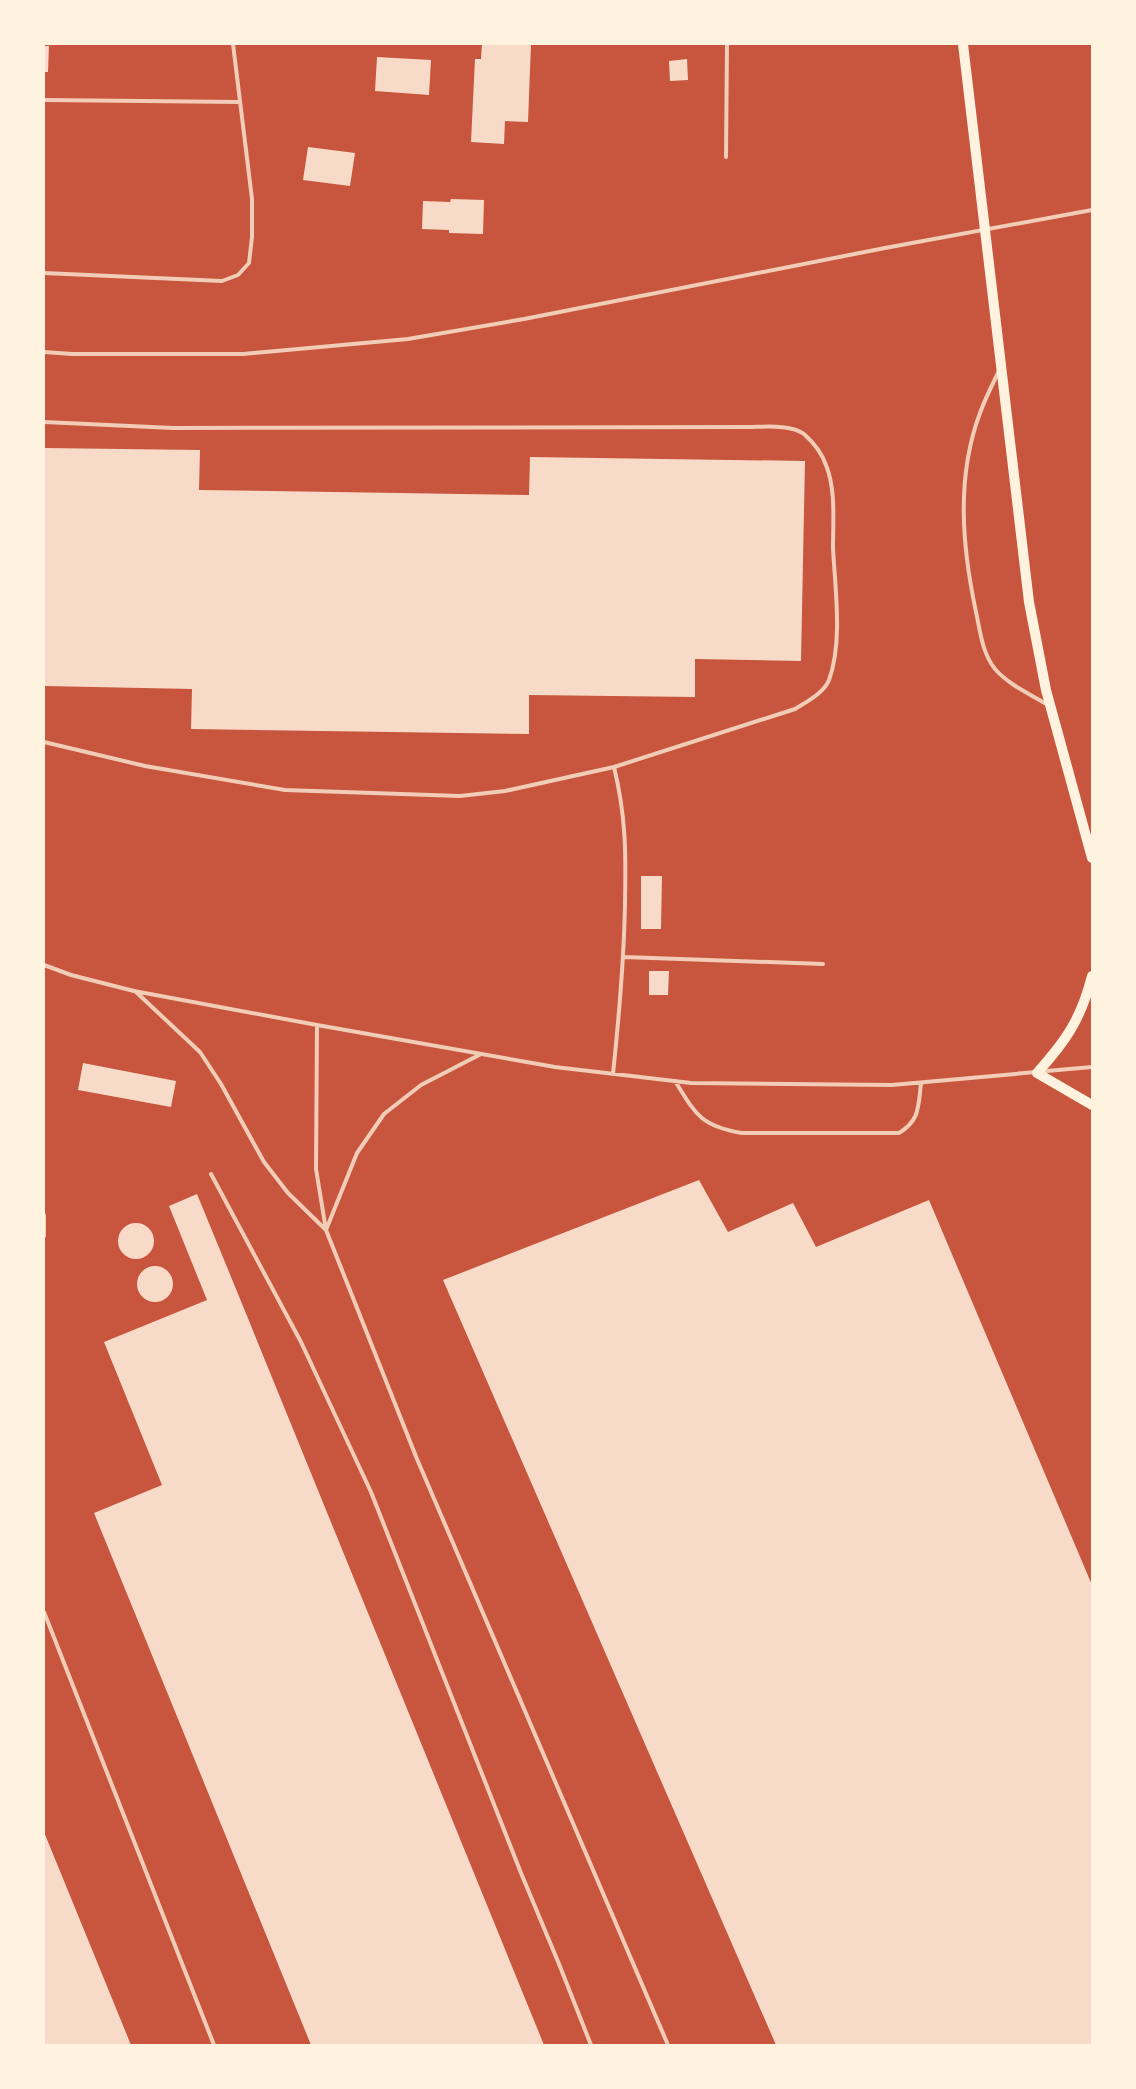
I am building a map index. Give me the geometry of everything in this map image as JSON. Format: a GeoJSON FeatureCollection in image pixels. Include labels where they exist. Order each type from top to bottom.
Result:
{"type":"FeatureCollection","features":[{"type":"Feature","properties":{"kind":"main road"},"geometry":{"type":"LineString","coordinates":[[963,44],[1030,602],[1050,706],[1092,858]]}},
{"type":"Feature","properties":{"kind":"main road"},"geometry":{"type":"LineString","coordinates":[[1092,976],[1077,1019],[1061,1047],[1037,1073],[1092,1105]]}},
{"type":"Feature","properties":{"kind":"lane"},"geometry":{"type":"LineString","coordinates":[[44,273],[222,281],[238,275],[248,263],[252,237],[252,199],[233,44]]}},
{"type":"Feature","properties":{"kind":"lane"},"geometry":{"type":"LineString","coordinates":[[726,156],[727,44]]}},
{"type":"Feature","properties":{"kind":"lane"},"geometry":{"type":"LineString","coordinates":[[44,100],[240,102]]}},
{"type":"Feature","properties":{"kind":"lane"},"geometry":{"type":"LineString","coordinates":[[44,352],[72,354],[243,354],[408,339],[524,319],[885,248],[1092,210]]}},
{"type":"Feature","properties":{"kind":"lane"},"geometry":{"type":"LineString","coordinates":[[1001,366],[980,412],[972,437],[965,479],[963,520],[973,596],[983,646],[994,667],[1007,681],[1050,706]]}},
{"type":"Feature","properties":{"kind":"lane"},"geometry":{"type":"LineString","coordinates":[[44,422],[173,428],[786,428],[802,433],[814,445],[826,465],[832,489],[836,631],[834,660],[828,682],[818,694],[795,710],[614,767],[505,791],[460,796],[285,790],[145,766],[44,742]]}},
{"type":"Feature","properties":{"kind":"lane"},"geometry":{"type":"LineString","coordinates":[[613,1074],[624,958],[626,839],[622,798],[614,767]]}},
{"type":"Feature","properties":{"kind":"lane"},"geometry":{"type":"LineString","coordinates":[[624,958],[823,964]]}},
{"type":"Feature","properties":{"kind":"lane"},"geometry":{"type":"LineString","coordinates":[[44,965],[71,976],[134,990],[317,1025],[555,1067],[675,1082],[797,1085],[921,1084],[1092,1067]]}},
{"type":"Feature","properties":{"kind":"lane"},"geometry":{"type":"LineString","coordinates":[[134,990],[200,1052],[226,1092],[264,1162],[288,1193],[326,1230]]}},
{"type":"Feature","properties":{"kind":"lane"},"geometry":{"type":"LineString","coordinates":[[317,1025],[316,1169],[326,1230],[421,1468],[668,2045]]}},
{"type":"Feature","properties":{"kind":"lane"},"geometry":{"type":"LineString","coordinates":[[326,1230],[357,1153],[384,1114],[421,1085],[481,1054]]}},
{"type":"Feature","properties":{"kind":"lane"},"geometry":{"type":"LineString","coordinates":[[675,1082],[694,1111],[706,1122],[723,1130],[742,1133],[899,1133],[911,1125],[917,1113],[921,1084]]}},
{"type":"Feature","properties":{"kind":"lane"},"geometry":{"type":"LineString","coordinates":[[212,1174],[302,1342],[371,1492],[591,2045]]}},
{"type":"Feature","properties":{"kind":"lane"},"geometry":{"type":"LineString","coordinates":[[44,1215],[44,1236]]}},
{"type":"Feature","properties":{"kind":"lane"},"geometry":{"type":"LineString","coordinates":[[44,1612],[214,2045]]}},
{"type":"Feature","properties":{"kind":"building"},"geometry":{"type":"Polygon","coordinates":[[[482,44],[531,44],[528,122],[505,121],[504,144],[471,142],[475,59],[481,59],[482,44]]]}},
{"type":"Feature","properties":{"kind":"building"},"geometry":{"type":"Polygon","coordinates":[[[44,46],[49,46],[48,72],[44,72],[44,46]]]}},
{"type":"Feature","properties":{"kind":"building"},"geometry":{"type":"Polygon","coordinates":[[[377,57],[431,60],[429,95],[375,91],[377,57]]]}},
{"type":"Feature","properties":{"kind":"building"},"geometry":{"type":"Polygon","coordinates":[[[687,59],[688,80],[670,81],[669,61],[687,59]]]}},
{"type":"Feature","properties":{"kind":"building"},"geometry":{"type":"Polygon","coordinates":[[[308,147],[355,153],[350,186],[303,180],[308,147]]]}},
{"type":"Feature","properties":{"kind":"building"},"geometry":{"type":"Polygon","coordinates":[[[451,199],[484,200],[483,234],[449,233],[449,230],[422,229],[423,201],[450,202],[451,199]]]}},
{"type":"Feature","properties":{"kind":"building"},"geometry":{"type":"Polygon","coordinates":[[[44,448],[200,450],[199,490],[529,495],[530,457],[805,461],[801,661],[695,659],[695,697],[529,695],[529,734],[191,729],[192,689],[44,686],[44,448]]]}},
{"type":"Feature","properties":{"kind":"building"},"geometry":{"type":"Polygon","coordinates":[[[641,876],[662,876],[661,929],[641,929],[641,876]]]}},
{"type":"Feature","properties":{"kind":"building"},"geometry":{"type":"Polygon","coordinates":[[[649,971],[669,971],[668,995],[649,995],[649,971]]]}},
{"type":"Feature","properties":{"kind":"building"},"geometry":{"type":"Polygon","coordinates":[[[83,1063],[176,1081],[171,1107],[78,1090],[83,1063]]]}},
{"type":"Feature","properties":{"kind":"building"},"geometry":{"type":"Polygon","coordinates":[[[699,1180],[728,1232],[793,1203],[816,1247],[929,1200],[1092,1585],[1092,2045],[776,2045],[443,1280],[699,1180]]]}},
{"type":"Feature","properties":{"kind":"building"},"geometry":{"type":"Polygon","coordinates":[[[197,1194],[544,2045],[311,2045],[94,1513],[162,1485],[104,1342],[207,1300],[169,1206],[197,1194]]]}},
{"type":"Feature","properties":{"kind":"building"},"geometry":{"type":"Polygon","coordinates":[[[136,1223],[143,1224],[149,1228],[153,1234],[153,1248],[149,1254],[143,1258],[136,1259],[129,1258],[123,1254],[119,1248],[118,1241],[119,1234],[123,1228],[129,1224],[136,1223]]]}},
{"type":"Feature","properties":{"kind":"building"},"geometry":{"type":"Polygon","coordinates":[[[155,1266],[162,1267],[168,1271],[172,1277],[172,1291],[168,1297],[162,1301],[155,1302],[148,1301],[142,1297],[138,1291],[137,1284],[138,1277],[142,1271],[148,1267],[155,1266]]]}},
{"type":"Feature","properties":{"kind":"building"},"geometry":{"type":"Polygon","coordinates":[[[44,1832],[131,2045],[44,2045],[44,1832]]]}}]}
